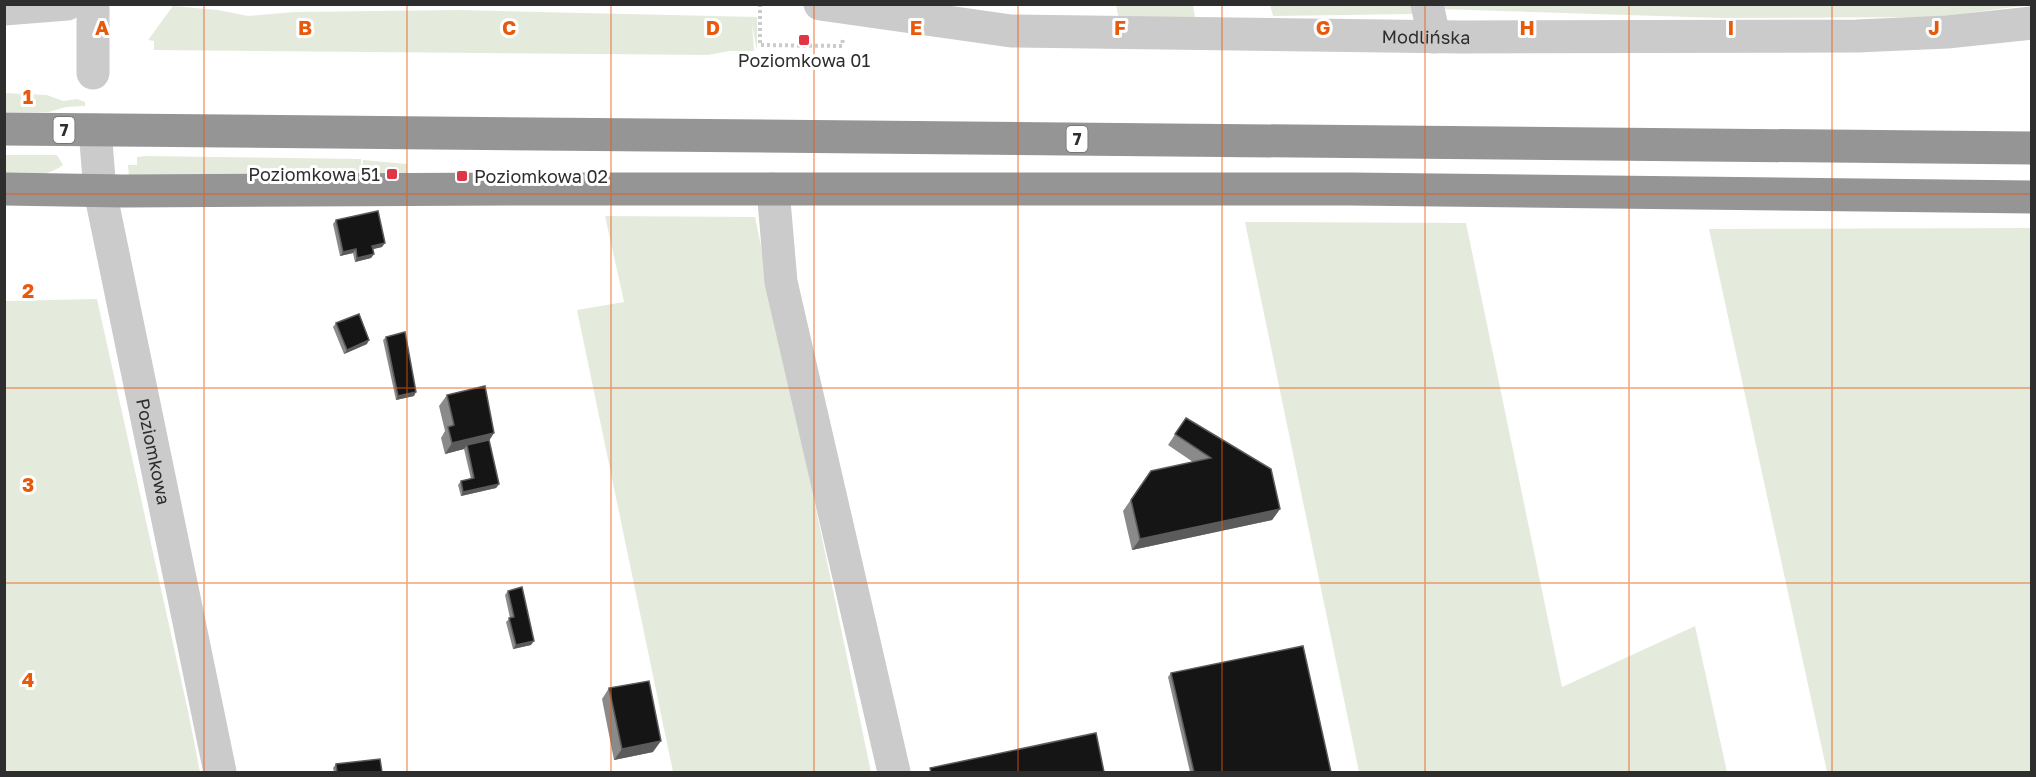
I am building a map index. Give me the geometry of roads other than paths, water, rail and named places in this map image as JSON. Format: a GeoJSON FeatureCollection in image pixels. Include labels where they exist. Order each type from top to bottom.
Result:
{"type":"FeatureCollection","features":[{"type":"Feature","properties":{"kind":"highway","name":"7"},"geometry":{"type":"LineString","coordinates":[[4,129],[2031,148]]}},
{"type":"Feature","properties":{"kind":"highway"},"geometry":{"type":"LineString","coordinates":[[4,189],[100,191],[1350,189],[2031,197]]}},
{"type":"Feature","properties":{"kind":"street"},"geometry":{"type":"LineString","coordinates":[[4,9],[67,4]]}},
{"type":"Feature","properties":{"kind":"street"},"geometry":{"type":"LineString","coordinates":[[93,4],[93,73]]}},
{"type":"Feature","properties":{"kind":"street"},"geometry":{"type":"LineString","coordinates":[[1427,4],[1434,37]]}},
{"type":"Feature","properties":{"kind":"street","name":"Modlińska"},"geometry":{"type":"LineString","coordinates":[[832,6],[1011,31],[1434,37],[1857,36],[1947,32],[2031,23]]}},
{"type":"Feature","properties":{"kind":"street","name":"Poziomkowa"},"geometry":{"type":"LineString","coordinates":[[95,130],[100,191],[220,772]]}},
{"type":"Feature","properties":{"kind":"street"},"geometry":{"type":"LineString","coordinates":[[773,189],[781,282],[894,772]]}},
{"type":"Feature","properties":{"kind":"place","name":"Poziomkowa 01"},"geometry":{"type":"Point","coordinates":[804,40]}},
{"type":"Feature","properties":{"kind":"place","name":"Poziomkowa 51"},"geometry":{"type":"Point","coordinates":[392,174]}},
{"type":"Feature","properties":{"kind":"place","name":"Poziomkowa 02"},"geometry":{"type":"Point","coordinates":[462,176]}}]}
